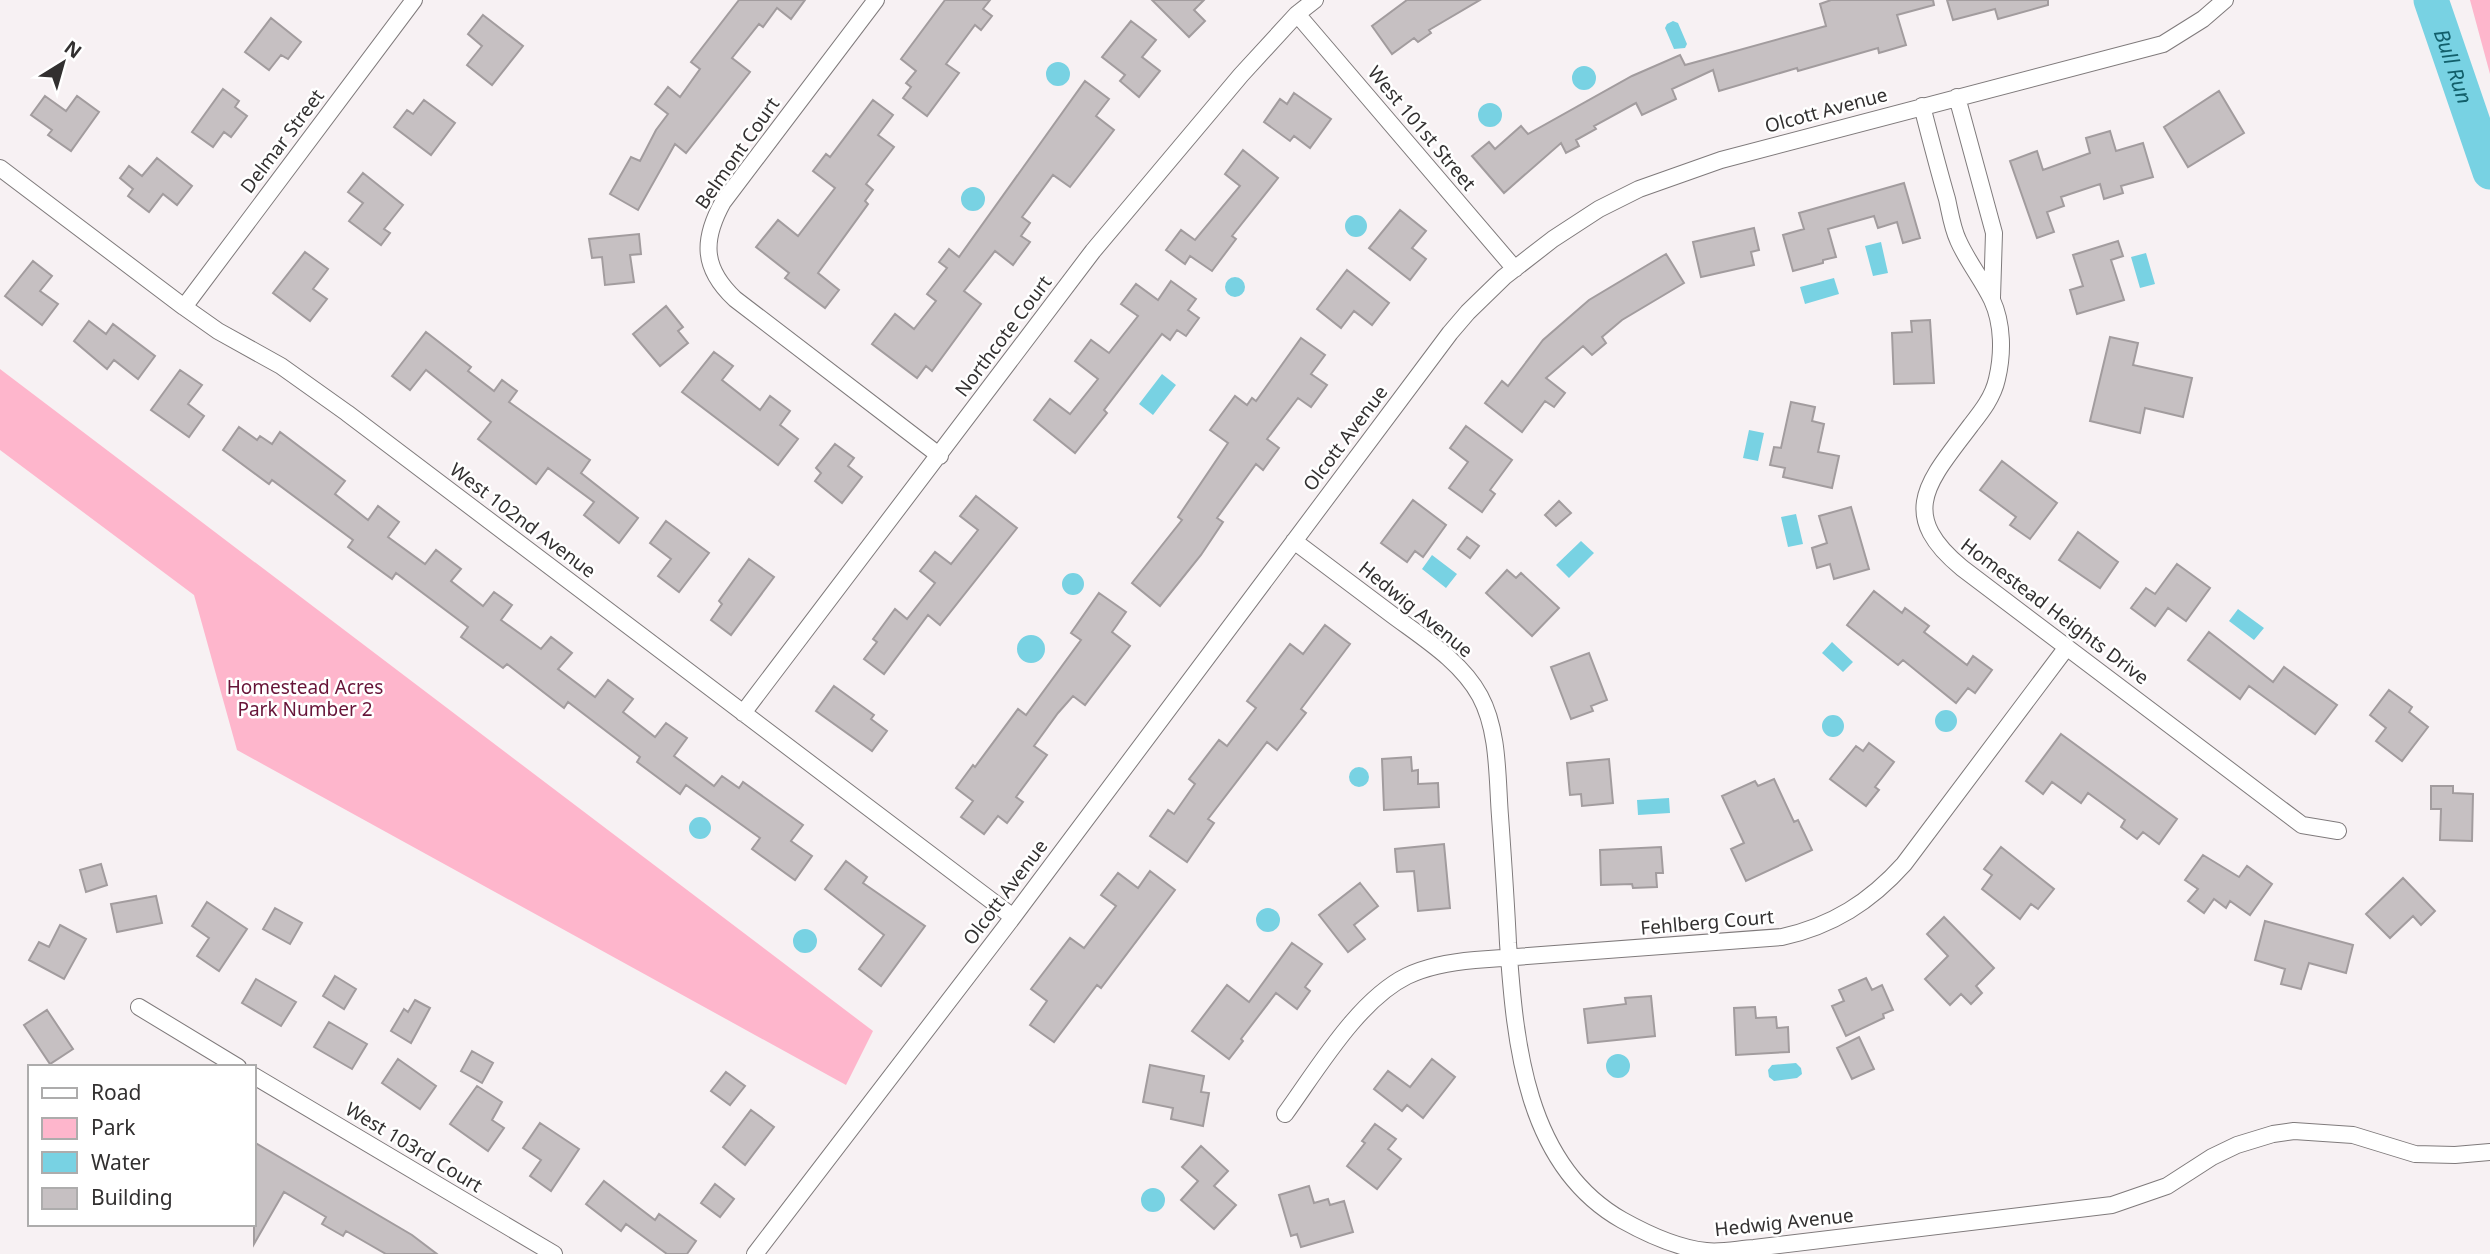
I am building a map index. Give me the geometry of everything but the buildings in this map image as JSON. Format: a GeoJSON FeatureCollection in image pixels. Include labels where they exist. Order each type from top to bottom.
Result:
{"type":"FeatureCollection","features":[{"type":"Feature","properties":{"kind":"street","name":"Delmar Street"},"geometry":{"type":"LineString","coordinates":[[184,307],[414,0]]}},
{"type":"Feature","properties":{"kind":"street","name":"Belmont Court"},"geometry":{"type":"LineString","coordinates":[[876,0],[723,202],[712,223],[707,246],[711,264],[721,286],[735,299],[940,456]]}},
{"type":"Feature","properties":{"kind":"street","name":"Northcote Court"},"geometry":{"type":"LineString","coordinates":[[743,713],[1093,251],[1232,85],[1297,14],[1315,0]]}},
{"type":"Feature","properties":{"kind":"street","name":"Olcott Avenue"},"geometry":{"type":"LineString","coordinates":[[755,1254],[1013,916],[1450,333],[1468,312],[1515,268],[1578,222],[1639,189],[1721,160],[2163,44],[2203,19],[2225,0]]}},
{"type":"Feature","properties":{"kind":"street","name":"West 101st Street"},"geometry":{"type":"LineString","coordinates":[[1297,14],[1515,268]]}},
{"type":"Feature","properties":{"kind":"street","name":"Homestead Heights Drive"},"geometry":{"type":"LineString","coordinates":[[1957,97],[1994,233],[1992,301]]}},
{"type":"Feature","properties":{"kind":"street","name":"Homestead Heights Drive"},"geometry":{"type":"LineString","coordinates":[[1922,106],[1957,240],[1992,301],[2001,340],[1997,379],[1985,407],[1933,476],[1926,491],[1926,522],[1931,537],[1951,559],[2302,825],[2338,831]]}},
{"type":"Feature","properties":{"kind":"street","name":"West 102nd Avenue"},"geometry":{"type":"LineString","coordinates":[[0,168],[218,331],[281,366],[326,397],[1013,916]]}},
{"type":"Feature","properties":{"kind":"street","name":"Hedwig Avenue"},"geometry":{"type":"LineString","coordinates":[[1294,541],[1436,647],[1469,679],[1481,697],[1488,716],[1497,764],[1509,958],[1516,1036],[1525,1078],[1545,1136],[1561,1162],[1589,1196],[1619,1218],[1655,1236],[1707,1251],[1754,1248],[2112,1205],[2167,1186],[2212,1157],[2237,1145],[2294,1131],[2353,1135],[2415,1154],[2490,1152]]}},
{"type":"Feature","properties":{"kind":"street","name":"Fehlberg Court"},"geometry":{"type":"LineString","coordinates":[[1284,1114],[1360,1012],[1387,988],[1405,977],[1437,965],[1772,939],[1802,933],[1836,920],[1872,895],[1904,864],[2067,647]]}},
{"type":"Feature","properties":{"kind":"street"},"geometry":{"type":"LineString","coordinates":[[139,1007],[235,1065]]}},
{"type":"Feature","properties":{"kind":"street","name":"West 103rd Court"},"geometry":{"type":"LineString","coordinates":[[256,1077],[554,1254]]}},
{"type":"Feature","properties":{"kind":"green space"},"geometry":{"type":"Polygon","coordinates":[[[2470,0],[2490,0],[2490,74],[2470,0]]]}},
{"type":"Feature","properties":{"kind":"green space","name":"Homestead Acres Park Number 2"},"geometry":{"type":"Polygon","coordinates":[[[0,369],[873,1031],[846,1085],[237,750],[194,595],[0,450],[0,369]]]}},
{"type":"Feature","properties":{"kind":"water"},"geometry":{"type":"Polygon","coordinates":[[[1673,21],[1678,23],[1687,44],[1685,48],[1674,49],[1665,28],[1673,21]]]}},
{"type":"Feature","properties":{"kind":"water"},"geometry":{"type":"Polygon","coordinates":[[[1058,62],[1066,66],[1070,74],[1066,82],[1058,86],[1050,82],[1046,74],[1050,66],[1058,62]]]}},
{"type":"Feature","properties":{"kind":"water"},"geometry":{"type":"Polygon","coordinates":[[[1584,66],[1595,73],[1596,78],[1589,89],[1584,90],[1573,83],[1572,78],[1579,67],[1584,66]]]}},
{"type":"Feature","properties":{"kind":"water"},"geometry":{"type":"Polygon","coordinates":[[[1490,103],[1499,106],[1502,115],[1499,124],[1490,127],[1481,124],[1478,115],[1481,106],[1490,103]]]}},
{"type":"Feature","properties":{"kind":"water"},"geometry":{"type":"Polygon","coordinates":[[[973,187],[981,191],[985,199],[981,207],[973,211],[965,207],[961,199],[965,191],[973,187]]]}},
{"type":"Feature","properties":{"kind":"water"},"geometry":{"type":"Polygon","coordinates":[[[1356,215],[1364,218],[1367,226],[1364,234],[1356,237],[1348,234],[1345,226],[1348,218],[1356,215]]]}},
{"type":"Feature","properties":{"kind":"water"},"geometry":{"type":"Polygon","coordinates":[[[1881,242],[1888,273],[1873,276],[1865,246],[1881,242]]]}},
{"type":"Feature","properties":{"kind":"water"},"geometry":{"type":"Polygon","coordinates":[[[2146,253],[2155,284],[2140,288],[2131,257],[2146,253]]]}},
{"type":"Feature","properties":{"kind":"water"},"geometry":{"type":"Polygon","coordinates":[[[1231,277],[1239,277],[1245,287],[1239,297],[1231,297],[1225,291],[1225,283],[1231,277]]]}},
{"type":"Feature","properties":{"kind":"water"},"geometry":{"type":"Polygon","coordinates":[[[1834,278],[1839,294],[1805,304],[1800,287],[1834,278]]]}},
{"type":"Feature","properties":{"kind":"water"},"geometry":{"type":"Polygon","coordinates":[[[1162,374],[1176,385],[1153,415],[1139,404],[1162,374]]]}},
{"type":"Feature","properties":{"kind":"water"},"geometry":{"type":"Polygon","coordinates":[[[1749,430],[1764,433],[1758,461],[1743,458],[1749,430]]]}},
{"type":"Feature","properties":{"kind":"water"},"geometry":{"type":"Polygon","coordinates":[[[1796,514],[1803,544],[1788,547],[1781,517],[1796,514]]]}},
{"type":"Feature","properties":{"kind":"water"},"geometry":{"type":"Polygon","coordinates":[[[1581,541],[1594,553],[1569,578],[1556,565],[1581,541]]]}},
{"type":"Feature","properties":{"kind":"water"},"geometry":{"type":"Polygon","coordinates":[[[1432,555],[1457,574],[1446,588],[1422,569],[1432,555]]]}},
{"type":"Feature","properties":{"kind":"water"},"geometry":{"type":"Polygon","coordinates":[[[1073,573],[1081,576],[1084,584],[1081,592],[1073,595],[1065,592],[1062,584],[1065,576],[1073,573]]]}},
{"type":"Feature","properties":{"kind":"water"},"geometry":{"type":"Polygon","coordinates":[[[2238,609],[2264,628],[2254,640],[2229,621],[2238,609]]]}},
{"type":"Feature","properties":{"kind":"water"},"geometry":{"type":"Polygon","coordinates":[[[1031,635],[1041,639],[1045,649],[1041,659],[1031,663],[1021,659],[1017,649],[1021,639],[1031,635]]]}},
{"type":"Feature","properties":{"kind":"water"},"geometry":{"type":"Polygon","coordinates":[[[1832,642],[1853,662],[1843,672],[1822,653],[1832,642]]]}},
{"type":"Feature","properties":{"kind":"water"},"geometry":{"type":"Polygon","coordinates":[[[1946,710],[1954,713],[1957,721],[1954,729],[1946,732],[1938,729],[1935,721],[1938,713],[1946,710]]]}},
{"type":"Feature","properties":{"kind":"water"},"geometry":{"type":"Polygon","coordinates":[[[1833,715],[1841,718],[1844,726],[1841,734],[1833,737],[1825,734],[1822,726],[1825,718],[1833,715]]]}},
{"type":"Feature","properties":{"kind":"water"},"geometry":{"type":"Polygon","coordinates":[[[1355,767],[1363,767],[1369,777],[1363,787],[1355,787],[1349,781],[1349,773],[1355,767]]]}},
{"type":"Feature","properties":{"kind":"water"},"geometry":{"type":"Polygon","coordinates":[[[1669,798],[1670,813],[1638,815],[1637,800],[1669,798]]]}},
{"type":"Feature","properties":{"kind":"water"},"geometry":{"type":"Polygon","coordinates":[[[700,817],[710,824],[711,828],[704,838],[700,839],[690,832],[689,828],[696,818],[700,817]]]}},
{"type":"Feature","properties":{"kind":"water"},"geometry":{"type":"Polygon","coordinates":[[[1268,908],[1276,912],[1280,920],[1276,928],[1268,932],[1260,928],[1256,920],[1260,912],[1268,908]]]}},
{"type":"Feature","properties":{"kind":"water"},"geometry":{"type":"Polygon","coordinates":[[[805,929],[816,936],[817,941],[810,952],[805,953],[794,946],[793,941],[800,930],[805,929]]]}},
{"type":"Feature","properties":{"kind":"water"},"geometry":{"type":"Polygon","coordinates":[[[1618,1054],[1626,1058],[1630,1066],[1626,1074],[1618,1078],[1610,1074],[1606,1066],[1610,1058],[1618,1054]]]}},
{"type":"Feature","properties":{"kind":"water"},"geometry":{"type":"Polygon","coordinates":[[[1796,1063],[1802,1074],[1797,1078],[1774,1081],[1769,1077],[1768,1070],[1772,1065],[1796,1063]]]}},
{"type":"Feature","properties":{"kind":"water"},"geometry":{"type":"Polygon","coordinates":[[[1153,1188],[1162,1191],[1165,1200],[1162,1209],[1153,1212],[1144,1209],[1141,1200],[1144,1191],[1153,1188]]]}},
{"type":"Feature","properties":{"kind":"waterway","name":"Bull Run"},"geometry":{"type":"LineString","coordinates":[[2431,0],[2490,172]]}}]}
